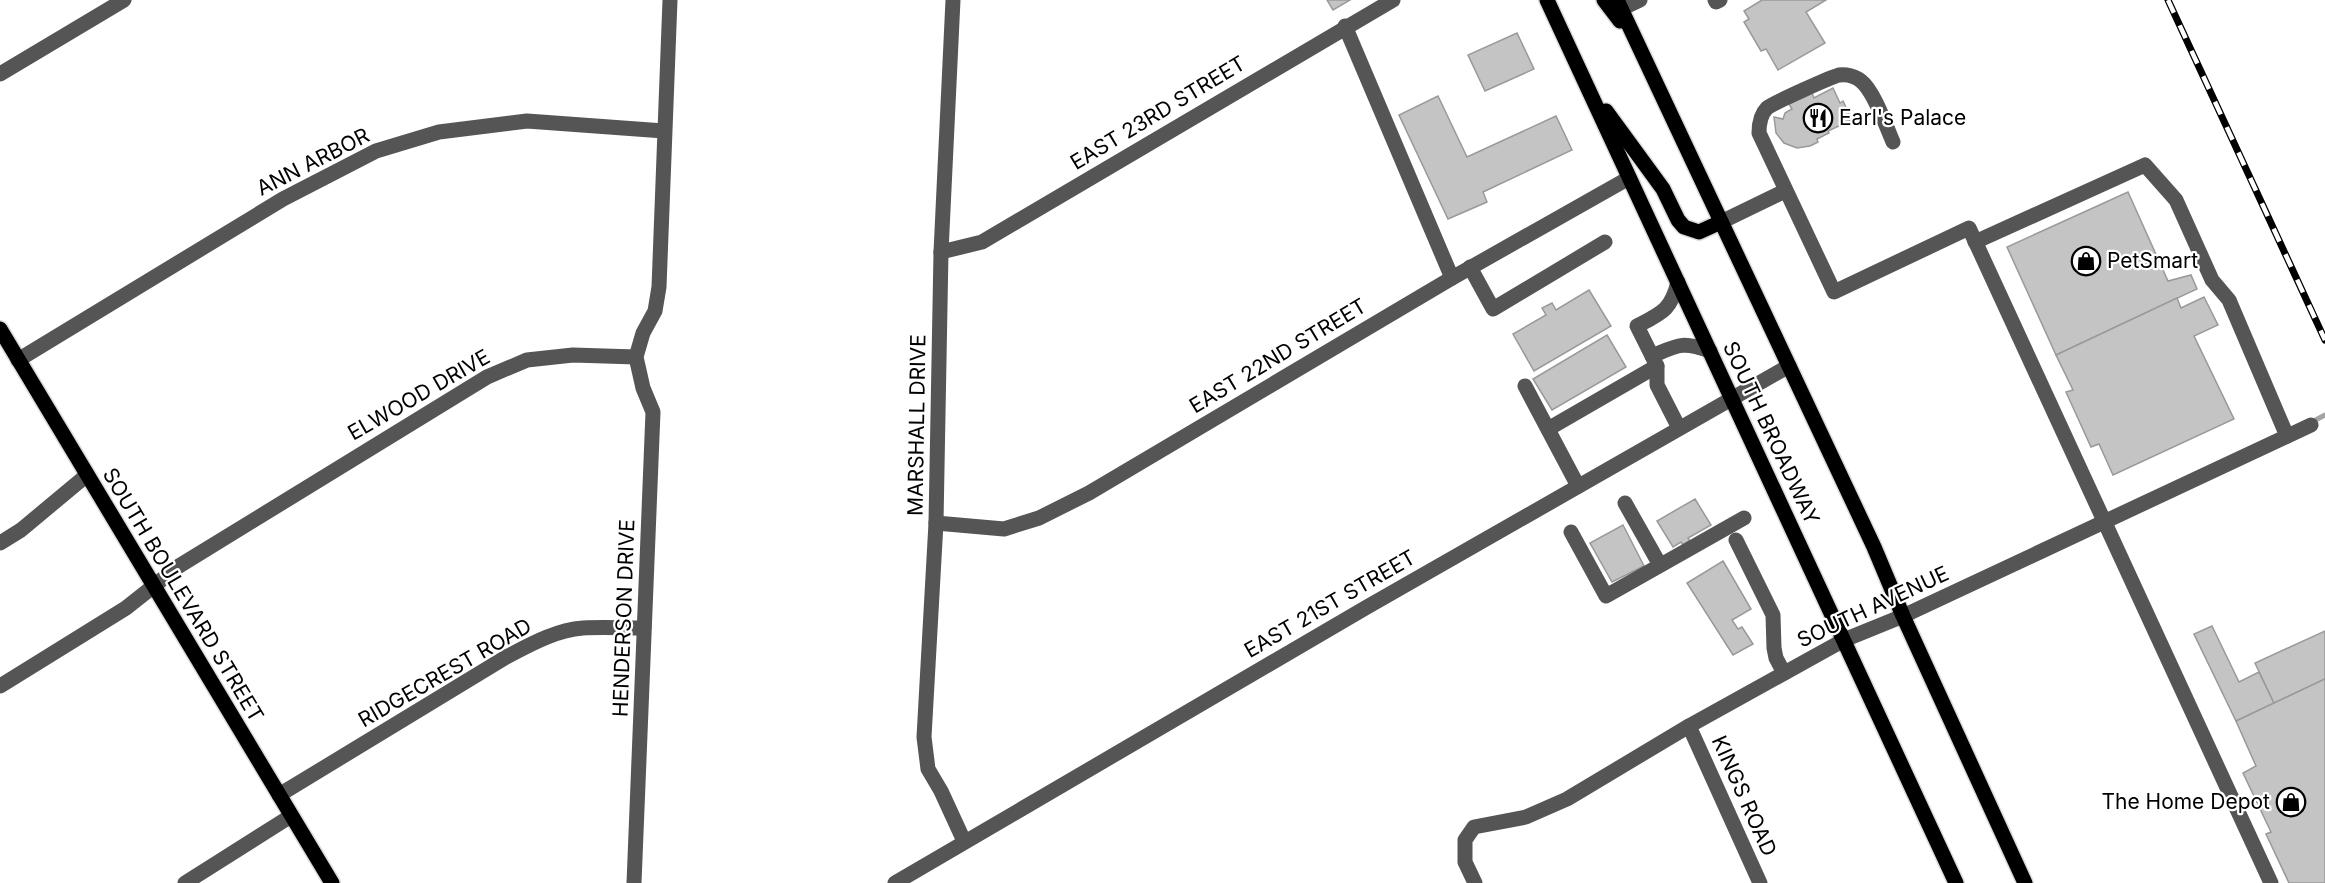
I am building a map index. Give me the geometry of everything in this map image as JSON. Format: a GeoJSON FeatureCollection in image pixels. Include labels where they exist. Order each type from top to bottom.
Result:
{"type":"FeatureCollection","features":[{"type":"Feature","properties":{"kind":"main road","name":"SOUTH BROADWAY"},"geometry":{"type":"LineString","coordinates":[[1547,0],[1956,883]]}},
{"type":"Feature","properties":{"kind":"main road"},"geometry":{"type":"LineString","coordinates":[[1604,0],[1635,40]]}},
{"type":"Feature","properties":{"kind":"main road"},"geometry":{"type":"LineString","coordinates":[[1619,5],[1874,547],[1903,616],[2025,883]]}},
{"type":"Feature","properties":{"kind":"main road"},"geometry":{"type":"LineString","coordinates":[[1586,84],[1663,189],[1678,220],[1684,227],[1699,232],[1721,222]]}},
{"type":"Feature","properties":{"kind":"main road","name":"SOUTH BOULEVARD STREET"},"geometry":{"type":"LineString","coordinates":[[0,329],[332,883]]}},
{"type":"Feature","properties":{"kind":"street"},"geometry":{"type":"LineString","coordinates":[[0,74],[124,0]]}},
{"type":"Feature","properties":{"kind":"street"},"geometry":{"type":"LineString","coordinates":[[636,357],[643,333],[655,311],[659,287],[670,0]]}},
{"type":"Feature","properties":{"kind":"street","name":"MARSHALL DRIVE"},"geometry":{"type":"LineString","coordinates":[[953,0],[941,252],[936,523],[924,737],[928,769],[964,841]]}},
{"type":"Feature","properties":{"kind":"street","name":"EAST 23RD STREET"},"geometry":{"type":"LineString","coordinates":[[941,252],[982,242],[1345,26],[1393,0]]}},
{"type":"Feature","properties":{"kind":"street"},"geometry":{"type":"LineString","coordinates":[[1619,5],[1640,0]]}},
{"type":"Feature","properties":{"kind":"street"},"geometry":{"type":"LineString","coordinates":[[1345,26],[1452,278]]}},
{"type":"Feature","properties":{"kind":"street"},"geometry":{"type":"LineString","coordinates":[[1893,142],[1869,90],[1862,81],[1852,76],[1839,75],[1768,108],[1758,123],[1759,133],[1785,192],[1834,292],[1969,228],[2204,742],[2271,883]]}},
{"type":"Feature","properties":{"kind":"street","name":"ANN ARBOR"},"geometry":{"type":"LineString","coordinates":[[18,360],[284,199],[376,150],[439,132],[526,122],[664,131]]}},
{"type":"Feature","properties":{"kind":"street"},"geometry":{"type":"LineString","coordinates":[[1975,242],[2145,165],[2176,200],[2212,280],[2229,300],[2287,436]]}},
{"type":"Feature","properties":{"kind":"street","name":"EAST 22ND STREET"},"geometry":{"type":"LineString","coordinates":[[936,523],[1004,529],[1040,518],[1089,493],[1470,267],[1629,178]]}},
{"type":"Feature","properties":{"kind":"street"},"geometry":{"type":"LineString","coordinates":[[1721,222],[1785,192]]}},
{"type":"Feature","properties":{"kind":"street"},"geometry":{"type":"LineString","coordinates":[[1470,267],[1493,309],[1605,242]]}},
{"type":"Feature","properties":{"kind":"street"},"geometry":{"type":"LineString","coordinates":[[1678,282],[1671,303],[1665,311],[1637,326],[1654,361],[1657,385],[1679,428]]}},
{"type":"Feature","properties":{"kind":"street"},"geometry":{"type":"LineString","coordinates":[[1548,429],[1680,344],[1694,345],[1710,351]]}},
{"type":"Feature","properties":{"kind":"street","name":"ELWOOD DRIVE"},"geometry":{"type":"LineString","coordinates":[[0,686],[126,608],[179,566],[487,377],[527,360],[573,355],[636,357]]}},
{"type":"Feature","properties":{"kind":"street","name":"HENDERSON DRIVE"},"geometry":{"type":"LineString","coordinates":[[634,883],[653,412],[643,388],[636,357]]}},
{"type":"Feature","properties":{"kind":"street","name":"EAST 21ST STREET"},"geometry":{"type":"LineString","coordinates":[[895,883],[964,841],[1789,366]]}},
{"type":"Feature","properties":{"kind":"street"},"geometry":{"type":"LineString","coordinates":[[1525,386],[1578,486]]}},
{"type":"Feature","properties":{"kind":"street","name":"SOUTH AVENUE"},"geometry":{"type":"LineString","coordinates":[[1476,883],[1465,862],[1465,840],[1474,827],[1526,817],[1567,799],[1689,726],[1844,639],[1903,616],[2311,425]]}},
{"type":"Feature","properties":{"kind":"street"},"geometry":{"type":"LineString","coordinates":[[0,543],[21,530],[87,475]]}},
{"type":"Feature","properties":{"kind":"street"},"geometry":{"type":"LineString","coordinates":[[1625,503],[1660,565]]}},
{"type":"Feature","properties":{"kind":"street"},"geometry":{"type":"LineString","coordinates":[[1571,532],[1606,596],[1744,518]]}},
{"type":"Feature","properties":{"kind":"street"},"geometry":{"type":"LineString","coordinates":[[1736,540],[1773,615],[1774,648],[1776,658],[1784,673]]}},
{"type":"Feature","properties":{"kind":"street","name":"RIDGECREST ROAD"},"geometry":{"type":"LineString","coordinates":[[279,795],[508,656],[532,644],[557,633],[581,628],[644,628]]}},
{"type":"Feature","properties":{"kind":"street","name":"KINGS ROAD"},"geometry":{"type":"LineString","coordinates":[[1689,726],[1760,883]]}},
{"type":"Feature","properties":{"kind":"street"},"geometry":{"type":"LineString","coordinates":[[185,883],[291,816]]}},
{"type":"Feature","properties":{"kind":"building"},"geometry":{"type":"Polygon","coordinates":[[[1327,0],[1350,0],[1333,10],[1327,0]]]}},
{"type":"Feature","properties":{"kind":"building"},"geometry":{"type":"Polygon","coordinates":[[[1762,0],[1826,0],[1806,12],[1825,43],[1778,70],[1766,49],[1761,51],[1744,22],[1749,19],[1744,11],[1762,0]]]}},
{"type":"Feature","properties":{"kind":"building"},"geometry":{"type":"Polygon","coordinates":[[[1517,33],[1534,69],[1485,91],[1468,55],[1517,33]]]}},
{"type":"Feature","properties":{"kind":"building","name":"Earl's Palace"},"geometry":{"type":"Polygon","coordinates":[[[1833,88],[1840,103],[1843,101],[1852,120],[1828,131],[1829,133],[1817,139],[1818,142],[1810,146],[1797,148],[1784,143],[1776,133],[1774,117],[1783,119],[1785,113],[1792,109],[1789,104],[1812,93],[1814,98],[1833,88]]]}},
{"type":"Feature","properties":{"kind":"building"},"geometry":{"type":"Polygon","coordinates":[[[1438,96],[1467,157],[1556,116],[1572,150],[1483,192],[1487,202],[1448,219],[1399,115],[1438,96]]]}},
{"type":"Feature","properties":{"kind":"building","name":"PetSmart"},"geometry":{"type":"Polygon","coordinates":[[[2128,192],[2168,281],[2191,275],[2197,289],[2056,355],[2007,247],[2128,192]]]}},
{"type":"Feature","properties":{"kind":"building"},"geometry":{"type":"Polygon","coordinates":[[[1589,290],[1611,326],[1534,371],[1513,334],[1546,315],[1542,308],[1552,303],[1556,310],[1589,290]]]}},
{"type":"Feature","properties":{"kind":"building"},"geometry":{"type":"Polygon","coordinates":[[[2204,297],[2218,325],[2194,336],[2234,419],[2113,475],[2099,444],[2091,447],[2066,392],[2073,390],[2056,355],[2177,298],[2181,308],[2204,297]]]}},
{"type":"Feature","properties":{"kind":"building"},"geometry":{"type":"Polygon","coordinates":[[[1607,335],[1626,367],[1552,410],[1533,379],[1607,335]]]}},
{"type":"Feature","properties":{"kind":"building"},"geometry":{"type":"Polygon","coordinates":[[[1695,499],[1711,525],[1688,538],[1690,541],[1683,545],[1681,542],[1673,547],[1657,521],[1695,499]]]}},
{"type":"Feature","properties":{"kind":"building"},"geometry":{"type":"Polygon","coordinates":[[[1623,525],[1644,566],[1612,582],[1590,543],[1623,525]]]}},
{"type":"Feature","properties":{"kind":"building"},"geometry":{"type":"Polygon","coordinates":[[[1723,561],[1751,609],[1732,620],[1738,629],[1742,627],[1753,644],[1733,655],[1687,583],[1723,561]]]}},
{"type":"Feature","properties":{"kind":"building"},"geometry":{"type":"Polygon","coordinates":[[[2212,626],[2239,682],[2259,672],[2274,703],[2236,721],[2194,634],[2212,626]]]}},
{"type":"Feature","properties":{"kind":"building"},"geometry":{"type":"Polygon","coordinates":[[[2325,631],[2325,679],[2274,703],[2255,663],[2325,631]]]}},
{"type":"Feature","properties":{"kind":"building","name":"The Home Depot"},"geometry":{"type":"Polygon","coordinates":[[[2325,679],[2325,883],[2289,883],[2266,834],[2271,832],[2243,773],[2256,766],[2236,721],[2325,679]]]}},
{"type":"Feature","properties":{"kind":"waterway"},"geometry":{"type":"LineString","coordinates":[[2310,423],[2325,415]]}},
{"type":"Feature","properties":{"kind":"railway"},"geometry":{"type":"LineString","coordinates":[[2168,0],[2325,340]]}},
{"type":"Feature","properties":{"kind":"place","name":"Earl's Palace"},"geometry":{"type":"Point","coordinates":[1818,118]}},
{"type":"Feature","properties":{"kind":"place","name":"PetSmart"},"geometry":{"type":"Point","coordinates":[2086,261]}},
{"type":"Feature","properties":{"kind":"place","name":"The Home Depot"},"geometry":{"type":"Point","coordinates":[2291,802]}}]}
